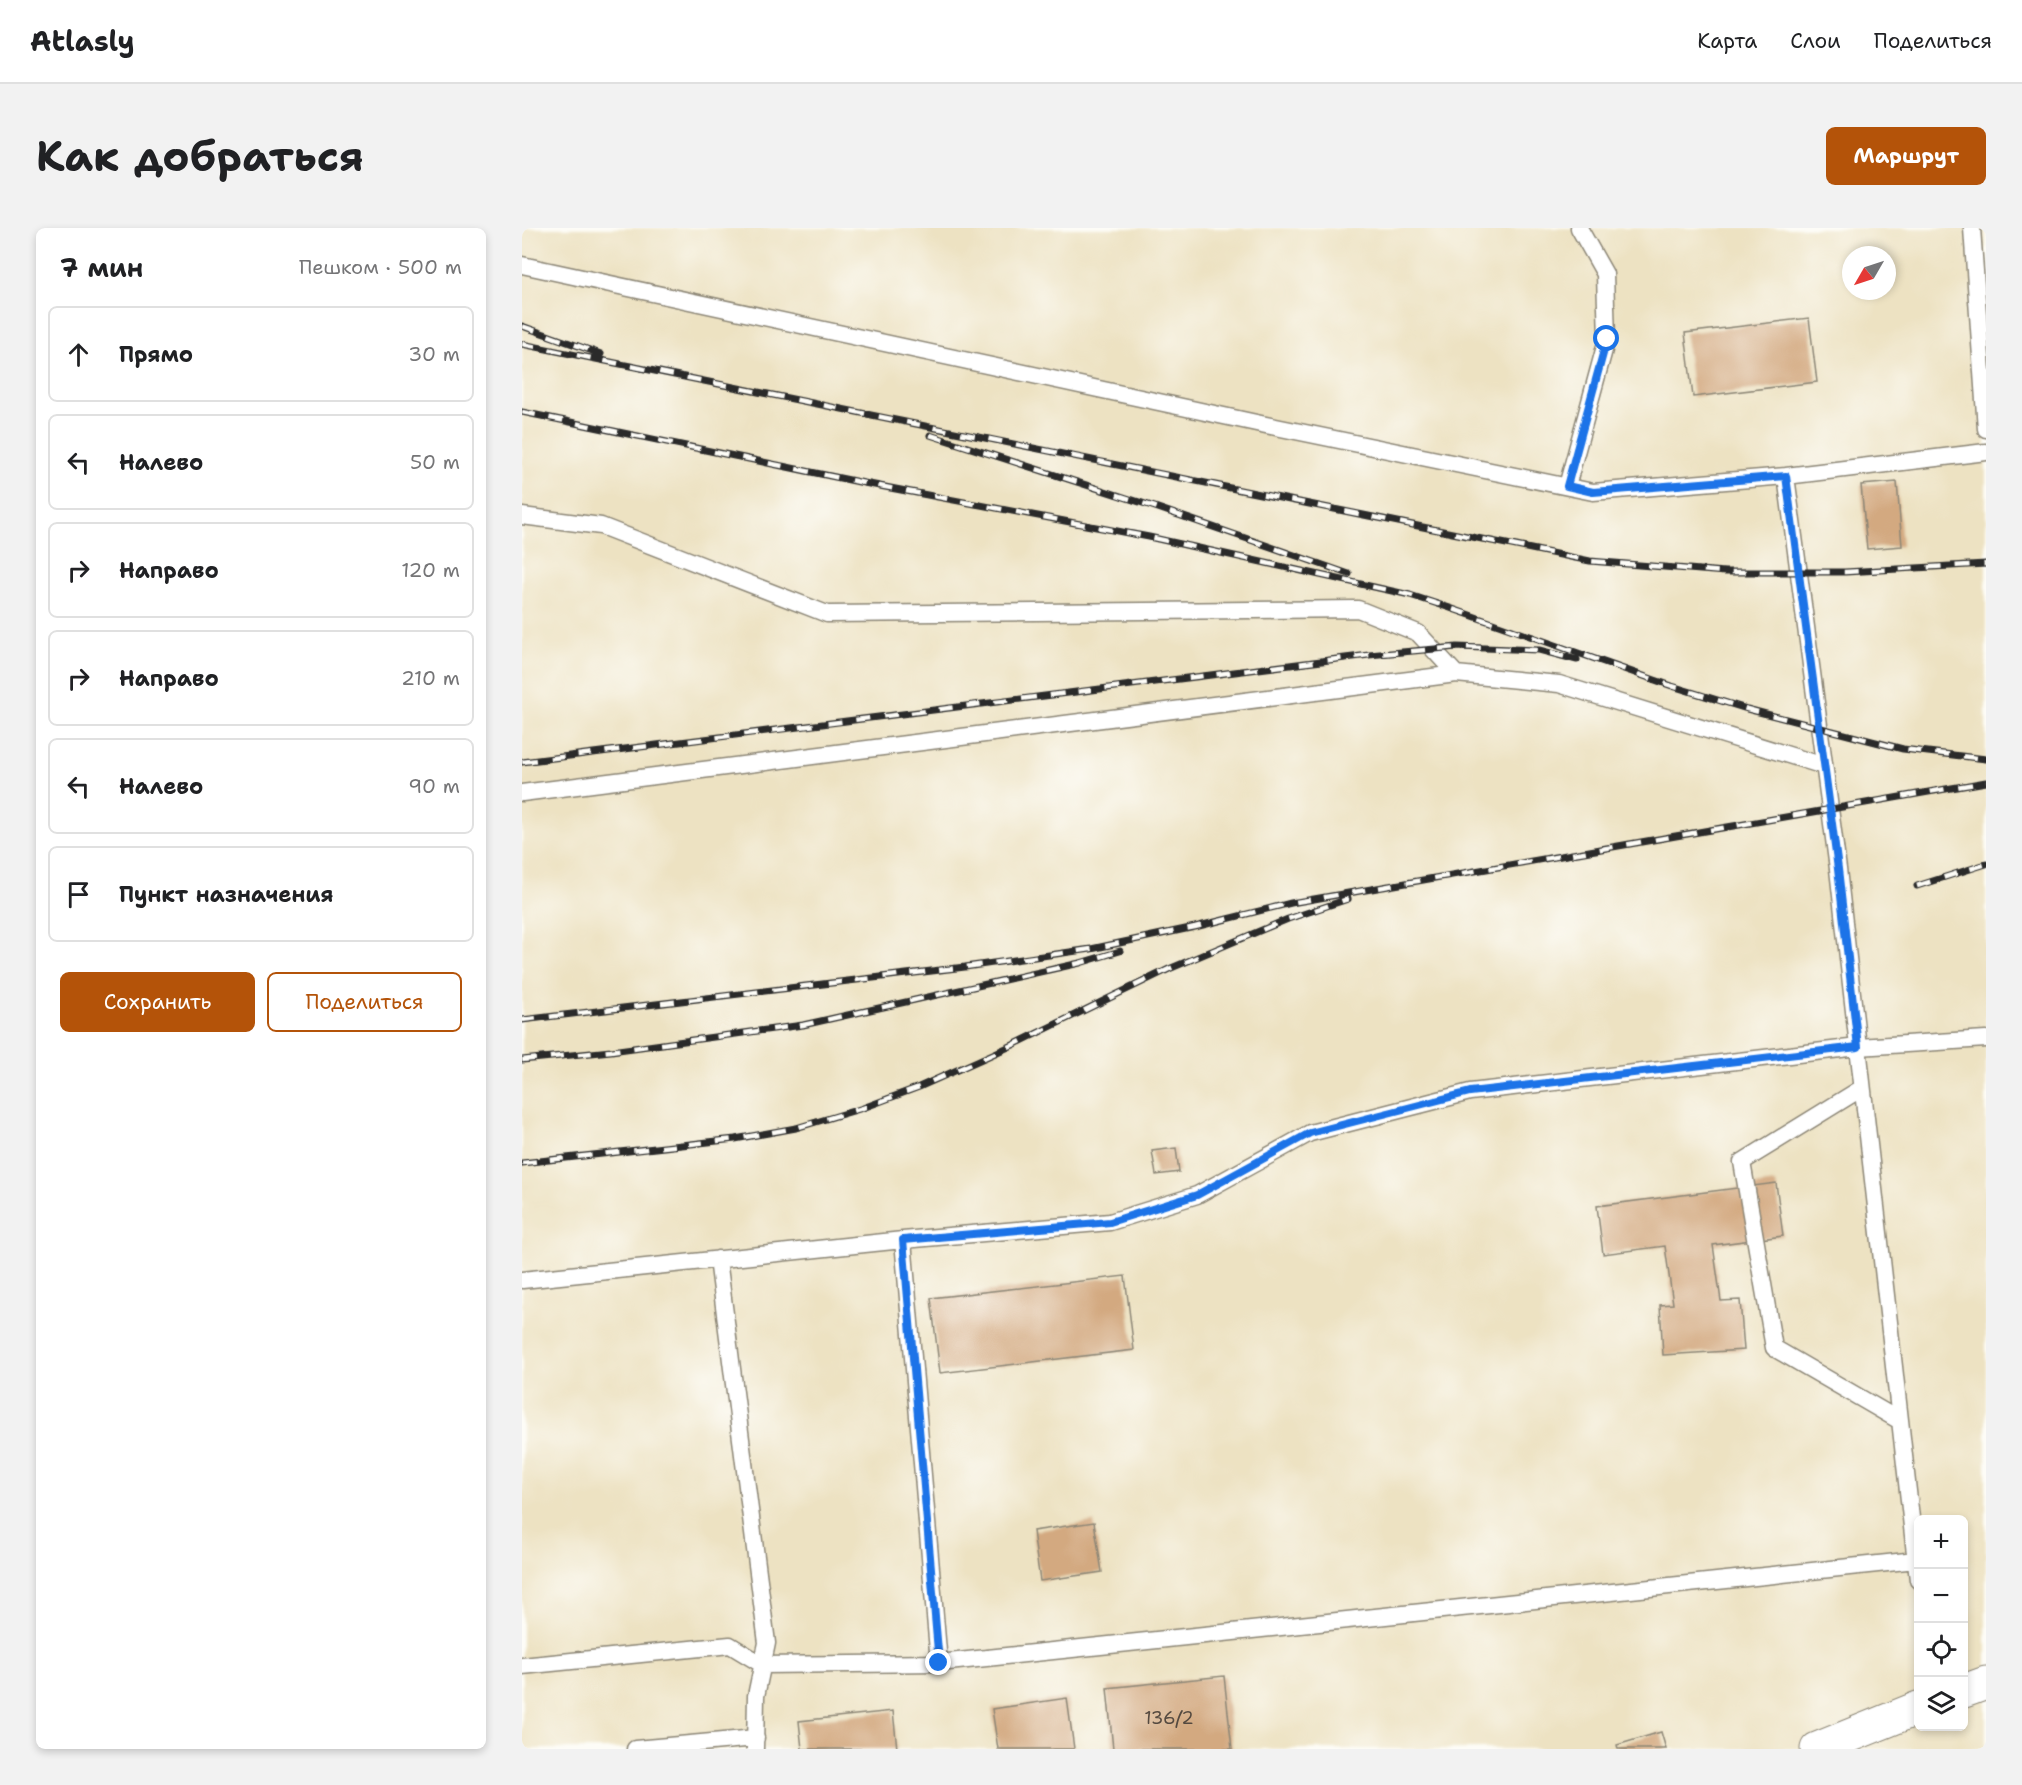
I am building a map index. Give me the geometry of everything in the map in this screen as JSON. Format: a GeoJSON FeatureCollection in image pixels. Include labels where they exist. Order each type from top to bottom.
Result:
{"type":"FeatureCollection","features":[{"type":"Feature","properties":{"kind":"street"},"geometry":{"type":"LineString","coordinates":[[1968,1690],[1986,1683]]}},
{"type":"Feature","properties":{"kind":"street"},"geometry":{"type":"LineString","coordinates":[[1817,1749],[1914,1710]]}},
{"type":"Feature","properties":{"kind":"lane"},"geometry":{"type":"LineString","coordinates":[[1567,486],[1607,339],[1605,274],[1579,228]]}},
{"type":"Feature","properties":{"kind":"lane"},"geometry":{"type":"LineString","coordinates":[[1972,228],[1986,429]]}},
{"type":"Feature","properties":{"kind":"lane"},"geometry":{"type":"LineString","coordinates":[[522,265],[1261,424],[1593,492],[1786,476],[1986,452]]}},
{"type":"Feature","properties":{"kind":"lane"},"geometry":{"type":"LineString","coordinates":[[1786,476],[1858,1047],[1914,1543]]}},
{"type":"Feature","properties":{"kind":"lane"},"geometry":{"type":"LineString","coordinates":[[522,516],[601,526],[827,614],[1358,609],[1418,633],[1456,674]]}},
{"type":"Feature","properties":{"kind":"lane"},"geometry":{"type":"LineString","coordinates":[[522,793],[1456,674],[1559,684],[1824,766]]}},
{"type":"Feature","properties":{"kind":"lane"},"geometry":{"type":"LineString","coordinates":[[522,1280],[903,1240],[1110,1222],[1197,1195],[1310,1133],[1470,1092],[1858,1047],[1986,1039]]}},
{"type":"Feature","properties":{"kind":"lane"},"geometry":{"type":"LineString","coordinates":[[1862,1088],[1742,1162],[1774,1348],[1900,1421]]}},
{"type":"Feature","properties":{"kind":"lane"},"geometry":{"type":"LineString","coordinates":[[903,1240],[939,1663]]}},
{"type":"Feature","properties":{"kind":"lane"},"geometry":{"type":"LineString","coordinates":[[635,1749],[755,1744],[756,1696],[767,1643],[718,1259]]}},
{"type":"Feature","properties":{"kind":"lane"},"geometry":{"type":"LineString","coordinates":[[522,1666],[730,1645],[763,1665],[939,1663],[1914,1560]]}},
{"type":"Feature","properties":{"kind":"building"},"geometry":{"type":"Polygon","coordinates":[[[1809,318],[1817,382],[1693,397],[1685,333],[1809,318]]]}},
{"type":"Feature","properties":{"kind":"building"},"geometry":{"type":"Polygon","coordinates":[[[1897,482],[1902,546],[1867,549],[1861,485],[1897,482]]]}},
{"type":"Feature","properties":{"kind":"building"},"geometry":{"type":"Polygon","coordinates":[[[1176,1148],[1179,1172],[1156,1175],[1152,1151],[1176,1148]]]}},
{"type":"Feature","properties":{"kind":"building"},"geometry":{"type":"Polygon","coordinates":[[[1776,1183],[1783,1236],[1713,1245],[1721,1301],[1740,1300],[1744,1350],[1663,1355],[1660,1305],[1673,1304],[1665,1246],[1603,1254],[1597,1206],[1776,1183]]]}},
{"type":"Feature","properties":{"kind":"building"},"geometry":{"type":"Polygon","coordinates":[[[1125,1276],[1134,1350],[940,1373],[931,1298],[1125,1276]]]}},
{"type":"Feature","properties":{"kind":"building"},"geometry":{"type":"Polygon","coordinates":[[[1094,1522],[1102,1572],[1040,1581],[1033,1531],[1094,1522]]]}},
{"type":"Feature","properties":{"kind":"building"},"geometry":{"type":"Polygon","coordinates":[[[1224,1676],[1232,1749],[1113,1749],[1107,1688],[1224,1676]]]}},
{"type":"Feature","properties":{"kind":"building"},"geometry":{"type":"Polygon","coordinates":[[[1067,1698],[1074,1749],[998,1749],[992,1709],[1067,1698]]]}},
{"type":"Feature","properties":{"kind":"building"},"geometry":{"type":"Polygon","coordinates":[[[893,1711],[897,1749],[802,1749],[799,1721],[893,1711]]]}},
{"type":"Feature","properties":{"kind":"building"},"geometry":{"type":"Polygon","coordinates":[[[1661,1732],[1666,1749],[1618,1749],[1617,1745],[1661,1732]]]}},
{"type":"Feature","properties":{"kind":"railway"},"geometry":{"type":"LineString","coordinates":[[522,326],[601,354]]}},
{"type":"Feature","properties":{"kind":"railway"},"geometry":{"type":"LineString","coordinates":[[522,344],[1590,561],[1725,572],[1845,572],[1986,564]]}},
{"type":"Feature","properties":{"kind":"railway"},"geometry":{"type":"LineString","coordinates":[[522,412],[864,483],[1149,537],[1410,595],[1672,686],[1747,709],[1903,749],[1986,759]]}},
{"type":"Feature","properties":{"kind":"railway"},"geometry":{"type":"LineString","coordinates":[[930,435],[1155,507],[1349,574]]}},
{"type":"Feature","properties":{"kind":"railway"},"geometry":{"type":"LineString","coordinates":[[522,762],[1369,655],[1457,647],[1539,650],[1577,660]]}},
{"type":"Feature","properties":{"kind":"railway"},"geometry":{"type":"LineString","coordinates":[[522,1020],[965,967],[1091,949],[1195,927],[1291,903],[1986,782]]}},
{"type":"Feature","properties":{"kind":"railway"},"geometry":{"type":"LineString","coordinates":[[1917,886],[1986,864]]}},
{"type":"Feature","properties":{"kind":"railway"},"geometry":{"type":"LineString","coordinates":[[522,1163],[735,1139],[796,1128],[863,1108],[919,1087],[1013,1045],[1169,969],[1288,919],[1348,899]]}},
{"type":"Feature","properties":{"kind":"railway"},"geometry":{"type":"LineString","coordinates":[[522,1060],[611,1051],[803,1025],[1080,963],[1120,951]]}},
{"type":"Feature","properties":{"kind":"route"},"geometry":{"type":"LineString","coordinates":[[939,1663],[903,1240],[1110,1222],[1197,1195],[1310,1133],[1470,1092],[1858,1047],[1838,869],[1786,476],[1593,492],[1567,486],[1607,339]]}}]}
